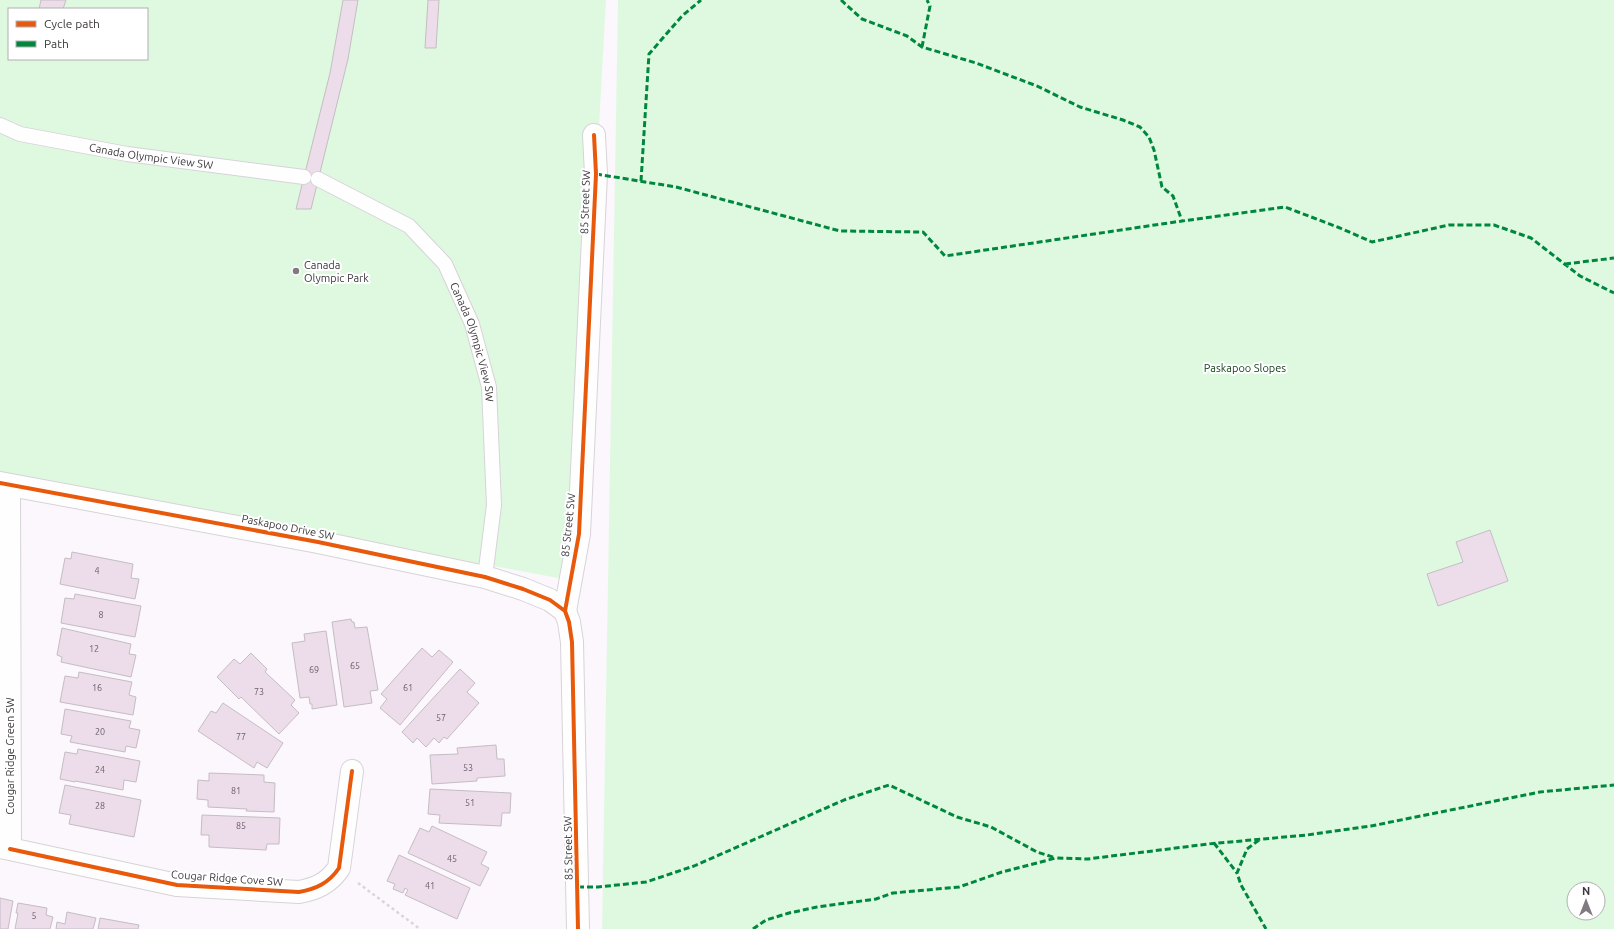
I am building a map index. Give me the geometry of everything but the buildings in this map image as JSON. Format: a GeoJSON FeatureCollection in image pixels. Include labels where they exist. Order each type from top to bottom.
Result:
{"type":"FeatureCollection","features":[{"type":"Feature","properties":{"kind":"street","name":"85 Street SW"},"geometry":{"type":"LineString","coordinates":[[579,924],[572,642],[569,622],[565,612],[579,534],[596,174],[594,135]]}},
{"type":"Feature","properties":{"kind":"street","name":"Paskapoo Drive SW"},"geometry":{"type":"LineString","coordinates":[[5,484],[318,542],[485,577],[523,589],[550,600],[565,612]]}},
{"type":"Feature","properties":{"kind":"street","name":"Cougar Ridge Green SW"},"geometry":{"type":"LineString","coordinates":[[5,484],[5,848]]}},
{"type":"Feature","properties":{"kind":"street"},"geometry":{"type":"LineString","coordinates":[[339,868],[352,771]]}},
{"type":"Feature","properties":{"kind":"street","name":"Cougar Ridge Cove SW"},"geometry":{"type":"LineString","coordinates":[[5,848],[184,886],[299,892],[319,887],[334,875],[339,868]]}},
{"type":"Feature","properties":{"kind":"lane","name":"Canada Olympic View SW"},"geometry":{"type":"LineString","coordinates":[[0,125],[20,134],[127,154],[304,177]]}},
{"type":"Feature","properties":{"kind":"lane","name":"Canada Olympic View SW"},"geometry":{"type":"LineString","coordinates":[[318,179],[409,226],[445,264],[472,324],[488,386],[494,505],[485,577]]}},
{"type":"Feature","properties":{"kind":"path"},"geometry":{"type":"LineString","coordinates":[[339,868],[420,929]]}},
{"type":"Feature","properties":{"kind":"green space","name":"Canada Olympic Park"},"geometry":{"type":"Polygon","coordinates":[[[0,0],[606,0],[574,581],[499,567],[318,542],[0,483],[0,0]]]}},
{"type":"Feature","properties":{"kind":"green space","name":"Paskapoo Slopes"},"geometry":{"type":"Polygon","coordinates":[[[618,0],[1614,0],[1614,929],[602,929],[618,0]]]}},
{"type":"Feature","properties":{"kind":"marked path"},"geometry":{"type":"LineString","coordinates":[[641,181],[649,54],[682,16],[701,0]]}},
{"type":"Feature","properties":{"kind":"marked path"},"geometry":{"type":"LineString","coordinates":[[841,0],[862,19],[907,36],[922,47],[976,63],[1037,86],[1080,107],[1123,120],[1140,127],[1149,137],[1154,150],[1162,187],[1173,196],[1182,221]]}},
{"type":"Feature","properties":{"kind":"marked path"},"geometry":{"type":"LineString","coordinates":[[922,47],[930,6],[927,0]]}},
{"type":"Feature","properties":{"kind":"marked path"},"geometry":{"type":"LineString","coordinates":[[596,174],[676,187],[840,231],[923,232],[945,256],[1285,207],[1372,242],[1449,225],[1494,225],[1531,238],[1580,276],[1614,293]]}},
{"type":"Feature","properties":{"kind":"marked path"},"geometry":{"type":"LineString","coordinates":[[1565,264],[1614,258]]}},
{"type":"Feature","properties":{"kind":"marked path"},"geometry":{"type":"LineString","coordinates":[[578,887],[598,887],[646,882],[694,866],[844,800],[889,785],[957,817],[991,827],[1037,852],[1056,858]]}},
{"type":"Feature","properties":{"kind":"marked path"},"geometry":{"type":"LineString","coordinates":[[753,929],[766,920],[789,913],[817,907],[876,899],[893,893],[959,887],[1002,872],[1056,858],[1088,859],[1208,844],[1307,835],[1371,826],[1540,792],[1614,785]]}},
{"type":"Feature","properties":{"kind":"marked path"},"geometry":{"type":"LineString","coordinates":[[1259,840],[1247,849],[1237,873],[1241,885],[1266,929]]}},
{"type":"Feature","properties":{"kind":"marked path"},"geometry":{"type":"LineString","coordinates":[[1214,843],[1237,873]]}},
{"type":"Feature","properties":{"kind":"cycle path"},"geometry":{"type":"LineString","coordinates":[[578,929],[572,642],[569,622],[565,611],[579,534],[596,174],[594,135]]}},
{"type":"Feature","properties":{"kind":"cycle path"},"geometry":{"type":"LineString","coordinates":[[0,483],[318,542],[485,577],[523,589],[550,600],[565,611]]}},
{"type":"Feature","properties":{"kind":"cycle path"},"geometry":{"type":"LineString","coordinates":[[10,849],[177,885],[299,892],[305,891],[316,887],[331,878],[339,868],[352,771]]}},
{"type":"Feature","properties":{"kind":"place","name":"Canada Olympic Park"},"geometry":{"type":"Point","coordinates":[296,271]}}]}
